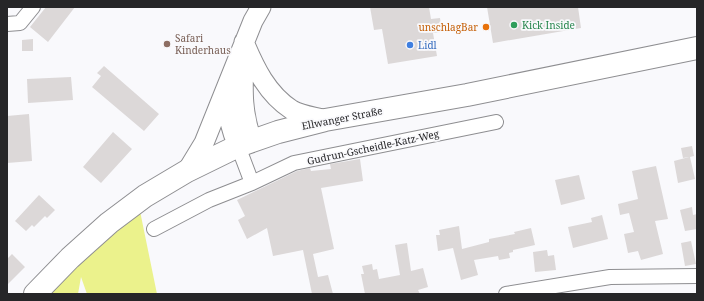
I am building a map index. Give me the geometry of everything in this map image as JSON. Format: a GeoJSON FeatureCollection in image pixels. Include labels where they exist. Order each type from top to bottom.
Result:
{"type":"FeatureCollection","features":[{"type":"Feature","properties":{"kind":"main road"},"geometry":{"type":"LineString","coordinates":[[186,171],[204,143],[244,42],[261,7]]}},
{"type":"Feature","properties":{"kind":"main road"},"geometry":{"type":"LineString","coordinates":[[244,42],[257,72],[274,95],[293,110],[325,120]]}},
{"type":"Feature","properties":{"kind":"main road"},"geometry":{"type":"LineString","coordinates":[[244,42],[242,90],[245,120],[245,144]]}},
{"type":"Feature","properties":{"kind":"main road","name":"Ellwanger Straße"},"geometry":{"type":"LineString","coordinates":[[35,294],[70,258],[109,223],[145,196],[186,171],[245,144],[278,132],[325,120],[467,95],[697,48]]}},
{"type":"Feature","properties":{"kind":"main road"},"geometry":{"type":"LineString","coordinates":[[232,71],[227,96],[229,125],[245,144]]}},
{"type":"Feature","properties":{"kind":"street"},"geometry":{"type":"LineString","coordinates":[[7,24],[20,23],[32,7]]}},
{"type":"Feature","properties":{"kind":"street","name":"Gudrun-Gscheidle-Katz-Weg"},"geometry":{"type":"LineString","coordinates":[[154,229],[209,200],[252,183],[294,163],[496,122]]}},
{"type":"Feature","properties":{"kind":"street"},"geometry":{"type":"LineString","coordinates":[[245,144],[252,183]]}},
{"type":"Feature","properties":{"kind":"street"},"geometry":{"type":"LineString","coordinates":[[506,294],[571,288],[610,277],[697,276]]}},
{"type":"Feature","properties":{"kind":"green space"},"geometry":{"type":"Polygon","coordinates":[[[140,211],[157,294],[87,294],[81,277],[78,294],[46,294],[91,250],[140,211]]]}},
{"type":"Feature","properties":{"kind":"building"},"geometry":{"type":"Polygon","coordinates":[[[46,7],[75,7],[48,42],[30,27],[46,7]]]}},
{"type":"Feature","properties":{"kind":"building","name":"Lidl"},"geometry":{"type":"Polygon","coordinates":[[[370,7],[429,7],[431,19],[440,18],[442,32],[433,33],[437,56],[388,64],[382,29],[374,30],[370,7]]]}},
{"type":"Feature","properties":{"kind":"building"},"geometry":{"type":"Polygon","coordinates":[[[487,7],[578,7],[581,28],[493,43],[487,7]]]}},
{"type":"Feature","properties":{"kind":"building"},"geometry":{"type":"Polygon","coordinates":[[[33,39],[33,51],[22,51],[22,40],[33,39]]]}},
{"type":"Feature","properties":{"kind":"building"},"geometry":{"type":"Polygon","coordinates":[[[104,66],[159,114],[144,131],[92,87],[101,76],[97,73],[104,66]]]}},
{"type":"Feature","properties":{"kind":"building"},"geometry":{"type":"Polygon","coordinates":[[[71,77],[73,100],[28,103],[27,79],[71,77]]]}},
{"type":"Feature","properties":{"kind":"building"},"geometry":{"type":"Polygon","coordinates":[[[29,114],[32,161],[7,163],[7,116],[29,114]]]}},
{"type":"Feature","properties":{"kind":"building"},"geometry":{"type":"Polygon","coordinates":[[[113,132],[132,149],[101,183],[83,167],[113,132]]]}},
{"type":"Feature","properties":{"kind":"building"},"geometry":{"type":"Polygon","coordinates":[[[692,146],[694,156],[690,157],[695,179],[678,183],[674,161],[689,157],[683,158],[681,148],[692,146]]]}},
{"type":"Feature","properties":{"kind":"building"},"geometry":{"type":"Polygon","coordinates":[[[360,159],[363,181],[321,188],[334,249],[313,254],[318,277],[328,275],[333,294],[312,294],[303,250],[273,256],[267,228],[247,239],[238,220],[245,216],[237,200],[297,171],[310,168],[311,171],[331,169],[330,164],[360,159]]]}},
{"type":"Feature","properties":{"kind":"building"},"geometry":{"type":"Polygon","coordinates":[[[656,166],[668,219],[655,221],[663,254],[641,260],[638,251],[628,253],[624,234],[634,232],[629,213],[620,215],[618,204],[638,199],[632,171],[656,166]]]}},
{"type":"Feature","properties":{"kind":"building"},"geometry":{"type":"Polygon","coordinates":[[[579,175],[585,199],[561,205],[555,180],[579,175]]]}},
{"type":"Feature","properties":{"kind":"building"},"geometry":{"type":"Polygon","coordinates":[[[39,195],[55,210],[47,218],[45,216],[34,227],[32,225],[26,231],[15,221],[39,195]]]}},
{"type":"Feature","properties":{"kind":"building"},"geometry":{"type":"Polygon","coordinates":[[[692,207],[693,215],[697,214],[697,229],[685,231],[680,210],[692,207]]]}},
{"type":"Feature","properties":{"kind":"building"},"geometry":{"type":"Polygon","coordinates":[[[602,215],[608,239],[573,248],[568,227],[592,222],[591,218],[602,215]]]}},
{"type":"Feature","properties":{"kind":"building"},"geometry":{"type":"Polygon","coordinates":[[[459,226],[462,249],[489,242],[489,239],[515,234],[514,232],[531,228],[535,245],[513,250],[513,252],[509,253],[510,258],[499,260],[498,256],[474,260],[478,275],[461,280],[453,248],[438,251],[436,235],[440,235],[439,230],[459,226]]]}},
{"type":"Feature","properties":{"kind":"building"},"geometry":{"type":"Polygon","coordinates":[[[691,241],[696,264],[685,266],[681,243],[691,241]]]}},
{"type":"Feature","properties":{"kind":"building"},"geometry":{"type":"Polygon","coordinates":[[[407,243],[411,271],[423,268],[428,287],[418,290],[420,294],[365,294],[361,274],[364,274],[362,266],[372,264],[373,270],[377,269],[379,279],[400,275],[395,245],[407,243]]]}},
{"type":"Feature","properties":{"kind":"building"},"geometry":{"type":"Polygon","coordinates":[[[547,250],[548,256],[554,255],[556,270],[535,272],[533,252],[547,250]]]}},
{"type":"Feature","properties":{"kind":"building"},"geometry":{"type":"Polygon","coordinates":[[[12,254],[25,267],[7,285],[7,259],[12,254]]]}},
{"type":"Feature","properties":{"kind":"place","name":"Kick Inside"},"geometry":{"type":"Point","coordinates":[514,25]}},
{"type":"Feature","properties":{"kind":"place","name":"unschlagBar"},"geometry":{"type":"Point","coordinates":[486,27]}},
{"type":"Feature","properties":{"kind":"place","name":"Safari Kinderhaus"},"geometry":{"type":"Point","coordinates":[167,44]}},
{"type":"Feature","properties":{"kind":"place","name":"Lidl"},"geometry":{"type":"Point","coordinates":[410,45]}}]}
